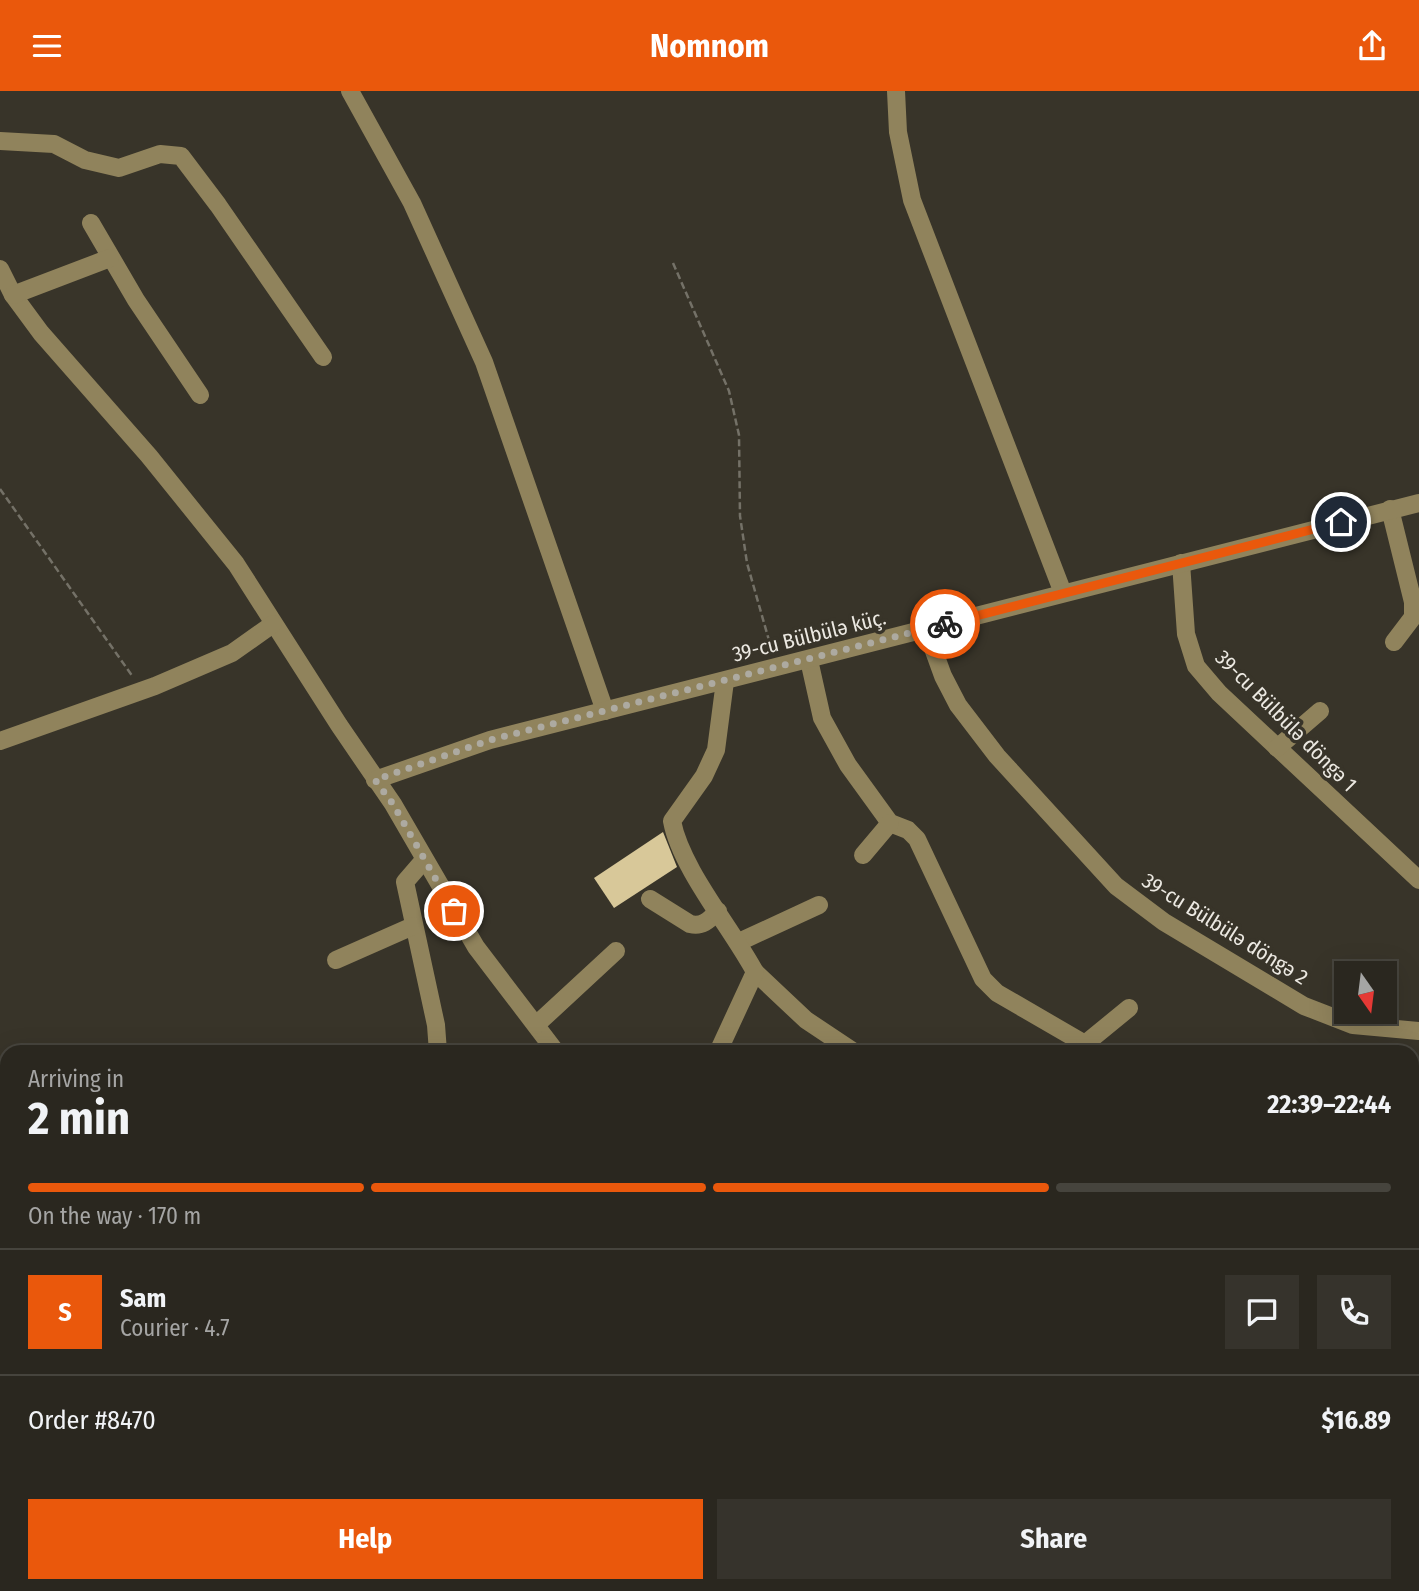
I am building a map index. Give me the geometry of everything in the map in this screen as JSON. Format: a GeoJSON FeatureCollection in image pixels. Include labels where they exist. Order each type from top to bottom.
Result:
{"type":"FeatureCollection","features":[{"type":"Feature","properties":{"kind":"street"},"geometry":{"type":"LineString","coordinates":[[350,91],[411,203],[484,362],[605,711]]}},
{"type":"Feature","properties":{"kind":"street"},"geometry":{"type":"LineString","coordinates":[[896,91],[898,132],[912,200],[1063,593]]}},
{"type":"Feature","properties":{"kind":"street"},"geometry":{"type":"LineString","coordinates":[[0,141],[54,144],[85,159],[119,168],[160,154],[181,156],[323,357]]}},
{"type":"Feature","properties":{"kind":"street"},"geometry":{"type":"LineString","coordinates":[[91,223],[110,258],[200,395]]}},
{"type":"Feature","properties":{"kind":"street"},"geometry":{"type":"LineString","coordinates":[[13,295],[110,258]]}},
{"type":"Feature","properties":{"kind":"street"},"geometry":{"type":"LineString","coordinates":[[0,269],[13,295],[41,333],[149,456],[236,564],[393,804],[476,947],[551,1045]]}},
{"type":"Feature","properties":{"kind":"street","name":"39-cu Bülbülə küç."},"geometry":{"type":"LineString","coordinates":[[375,780],[490,740],[1419,503]]}},
{"type":"Feature","properties":{"kind":"street"},"geometry":{"type":"LineString","coordinates":[[1390,509],[1413,602],[1413,617],[1394,642]]}},
{"type":"Feature","properties":{"kind":"street","name":"39-cu Bülbülə döngə 1"},"geometry":{"type":"LineString","coordinates":[[1181,563],[1186,634],[1196,666],[1219,693],[1419,880]]}},
{"type":"Feature","properties":{"kind":"street"},"geometry":{"type":"LineString","coordinates":[[0,741],[143,691],[232,653],[273,624]]}},
{"type":"Feature","properties":{"kind":"street","name":"39-cu Bülbülə döngə 2"},"geometry":{"type":"LineString","coordinates":[[926,629],[943,676],[958,705],[997,756],[1115,886],[1164,922],[1304,1006],[1353,1025],[1419,1031]]}},
{"type":"Feature","properties":{"kind":"street"},"geometry":{"type":"LineString","coordinates":[[809,660],[822,718],[848,765],[890,823],[908,830],[917,839],[984,979],[997,993],[1084,1045]]}},
{"type":"Feature","properties":{"kind":"street"},"geometry":{"type":"LineString","coordinates":[[725,681],[716,750],[704,776],[672,821],[675,835],[686,859],[740,942],[755,972],[806,1020],[844,1045]]}},
{"type":"Feature","properties":{"kind":"street"},"geometry":{"type":"LineString","coordinates":[[1277,748],[1320,711]]}},
{"type":"Feature","properties":{"kind":"street"},"geometry":{"type":"LineString","coordinates":[[863,855],[890,823]]}},
{"type":"Feature","properties":{"kind":"street"},"geometry":{"type":"LineString","coordinates":[[424,860],[405,882],[436,1025],[437,1045]]}},
{"type":"Feature","properties":{"kind":"street"},"geometry":{"type":"LineString","coordinates":[[650,899],[697,926],[706,923],[718,911]]}},
{"type":"Feature","properties":{"kind":"street"},"geometry":{"type":"LineString","coordinates":[[740,942],[819,905]]}},
{"type":"Feature","properties":{"kind":"street"},"geometry":{"type":"LineString","coordinates":[[337,960],[414,926]]}},
{"type":"Feature","properties":{"kind":"street"},"geometry":{"type":"LineString","coordinates":[[536,1025],[616,951]]}},
{"type":"Feature","properties":{"kind":"street"},"geometry":{"type":"LineString","coordinates":[[721,1045],[755,972]]}},
{"type":"Feature","properties":{"kind":"street"},"geometry":{"type":"LineString","coordinates":[[1092,1045],[1129,1008]]}},
{"type":"Feature","properties":{"kind":"path"},"geometry":{"type":"LineString","coordinates":[[673,263],[729,391],[739,435],[740,516],[747,563],[777,668]]}},
{"type":"Feature","properties":{"kind":"path"},"geometry":{"type":"LineString","coordinates":[[0,489],[143,691]]}},
{"type":"Feature","properties":{"kind":"building"},"geometry":{"type":"Polygon","coordinates":[[[663,832],[677,867],[614,908],[594,878],[663,832]]]}},
{"type":"Feature","properties":{"kind":"way so far"},"geometry":{"type":"LineString","coordinates":[[454,911],[393,804],[375,780],[490,740],[945,624]]}},
{"type":"Feature","properties":{"kind":"route"},"geometry":{"type":"LineString","coordinates":[[945,624],[1341,522]]}}]}
